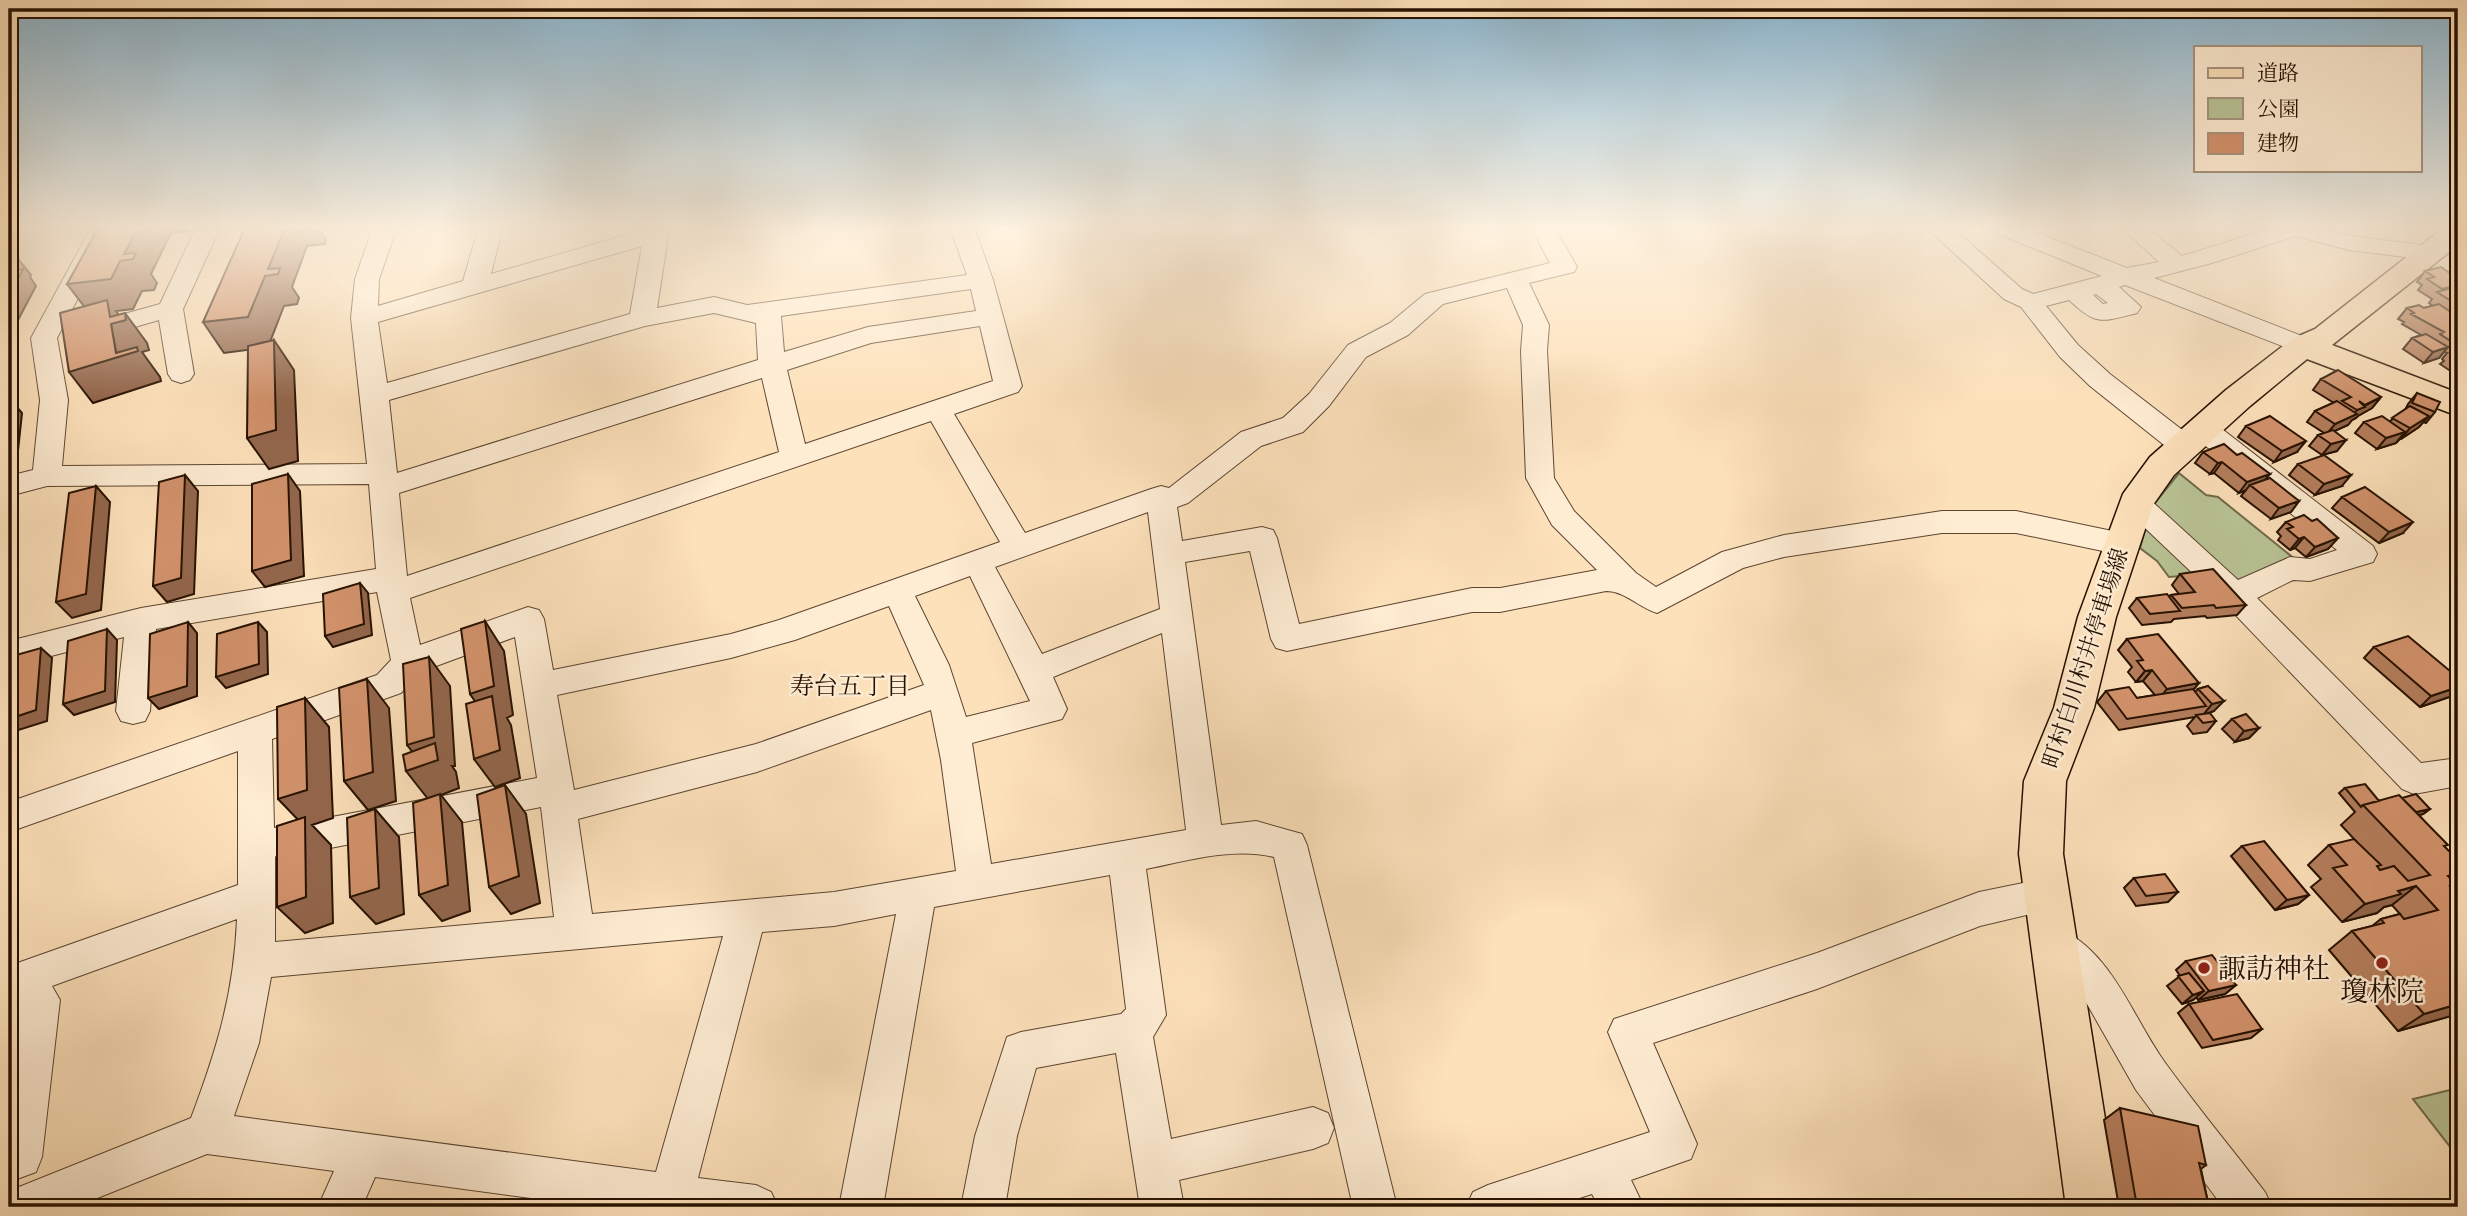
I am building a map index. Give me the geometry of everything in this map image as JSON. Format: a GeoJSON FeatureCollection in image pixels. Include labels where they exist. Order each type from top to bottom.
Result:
{"type":"FeatureCollection","features":[{"type":"Feature","properties":{"kind":"main road","name":"町村白川村井停車場線"},"geometry":{"type":"LineString","coordinates":[[2092,1207],[2041,854],[2045,781],[2074,708],[2097,617],[2136,503],[2162,466],[2303,346],[2326,336],[2390,287]]}},
{"type":"Feature","properties":{"kind":"main road"},"geometry":{"type":"LineString","coordinates":[[2303,346],[2458,405]]}},
{"type":"Feature","properties":{"kind":"street"},"geometry":{"type":"LineString","coordinates":[[47,476],[54,400],[44,338],[72,287]]}},
{"type":"Feature","properties":{"kind":"street"},"geometry":{"type":"LineString","coordinates":[[180,287],[170,309],[181,374]]}},
{"type":"Feature","properties":{"kind":"street"},"geometry":{"type":"LineString","coordinates":[[366,287],[364,318],[392,585],[408,663]]}},
{"type":"Feature","properties":{"kind":"street"},"geometry":{"type":"LineString","coordinates":[[364,318],[469,287]]}},
{"type":"Feature","properties":{"kind":"street"},"geometry":{"type":"LineString","coordinates":[[642,320],[648,287]]}},
{"type":"Feature","properties":{"kind":"street"},"geometry":{"type":"LineString","coordinates":[[746,313],[933,287]]}},
{"type":"Feature","properties":{"kind":"street"},"geometry":{"type":"LineString","coordinates":[[9,653],[141,620],[392,585],[1008,386],[982,287]]}},
{"type":"Feature","properties":{"kind":"street"},"geometry":{"type":"LineString","coordinates":[[1162,500],[1178,496],[1251,439],[1293,425],[1319,400],[1357,351],[1399,328],[1434,299],[1481,287]]}},
{"type":"Feature","properties":{"kind":"street"},"geometry":{"type":"LineString","coordinates":[[1519,287],[1536,325],[1534,351],[1539,478],[1563,518],[1624,579],[1636,585],[1646,598],[1657,601],[1733,560],[1771,550],[1970,520],[2015,522],[2122,544]]}},
{"type":"Feature","properties":{"kind":"street"},"geometry":{"type":"LineString","coordinates":[[2005,287],[2030,302],[2069,351],[2099,380],[2193,438],[2362,554],[2310,570],[2290,568],[2235,595]]}},
{"type":"Feature","properties":{"kind":"street"},"geometry":{"type":"LineString","coordinates":[[2030,302],[2095,287]]}},
{"type":"Feature","properties":{"kind":"street"},"geometry":{"type":"LineString","coordinates":[[2075,292],[2098,313],[2128,307],[2103,287]]}},
{"type":"Feature","properties":{"kind":"street"},"geometry":{"type":"LineString","coordinates":[[2156,287],[2303,346]]}},
{"type":"Feature","properties":{"kind":"street"},"geometry":{"type":"LineString","coordinates":[[374,395],[642,320],[714,305],[769,318],[772,364],[794,456]]}},
{"type":"Feature","properties":{"kind":"street"},"geometry":{"type":"LineString","coordinates":[[45,344],[170,309]]}},
{"type":"Feature","properties":{"kind":"street"},"geometry":{"type":"LineString","coordinates":[[9,486],[47,476],[381,481],[868,335],[989,317]]}},
{"type":"Feature","properties":{"kind":"street"},"geometry":{"type":"LineString","coordinates":[[938,409],[1017,546]]}},
{"type":"Feature","properties":{"kind":"street"},"geometry":{"type":"LineString","coordinates":[[540,686],[731,646],[785,631],[1161,496],[1205,842]]}},
{"type":"Feature","properties":{"kind":"street"},"geometry":{"type":"LineString","coordinates":[[2136,503],[2235,595],[2414,779],[2458,772]]}},
{"type":"Feature","properties":{"kind":"street"},"geometry":{"type":"LineString","coordinates":[[1168,554],[1262,538],[1287,639],[1472,600],[1500,600],[1624,579]]}},
{"type":"Feature","properties":{"kind":"street"},"geometry":{"type":"LineString","coordinates":[[952,734],[1050,709],[1034,671],[977,561]]}},
{"type":"Feature","properties":{"kind":"street"},"geometry":{"type":"LineString","coordinates":[[897,592],[921,637],[942,692],[952,734],[976,883]]}},
{"type":"Feature","properties":{"kind":"street"},"geometry":{"type":"LineString","coordinates":[[1034,671],[1176,615]]}},
{"type":"Feature","properties":{"kind":"street"},"geometry":{"type":"LineString","coordinates":[[9,817],[389,684],[408,663],[528,619],[558,799],[575,930]]}},
{"type":"Feature","properties":{"kind":"street"},"geometry":{"type":"LineString","coordinates":[[133,711],[141,620]]}},
{"type":"Feature","properties":{"kind":"street"},"geometry":{"type":"LineString","coordinates":[[257,846],[558,799],[757,758],[942,692]]}},
{"type":"Feature","properties":{"kind":"street"},"geometry":{"type":"LineString","coordinates":[[207,1133],[239,1043],[255,961],[255,733]]}},
{"type":"Feature","properties":{"kind":"street"},"geometry":{"type":"LineString","coordinates":[[255,961],[575,930],[747,919],[834,909],[1205,842],[1256,837],[1289,845],[1375,1207]]}},
{"type":"Feature","properties":{"kind":"street"},"geometry":{"type":"LineString","coordinates":[[983,1207],[996,1136],[1021,1051],[1132,1031],[1146,1015],[1126,857]]}},
{"type":"Feature","properties":{"kind":"street"},"geometry":{"type":"LineString","coordinates":[[9,984],[257,895]]}},
{"type":"Feature","properties":{"kind":"street"},"geometry":{"type":"LineString","coordinates":[[860,1207],[918,895]]}},
{"type":"Feature","properties":{"kind":"street"},"geometry":{"type":"LineString","coordinates":[[1488,1207],[1676,1144],[1628,1032],[1817,971],[1979,909],[2046,895]]}},
{"type":"Feature","properties":{"kind":"street"},"geometry":{"type":"LineString","coordinates":[[671,1197],[747,919]]}},
{"type":"Feature","properties":{"kind":"street"},"geometry":{"type":"LineString","coordinates":[[2053,943],[2097,985],[2150,1076],[2250,1207]]}},
{"type":"Feature","properties":{"kind":"street"},"geometry":{"type":"LineString","coordinates":[[9,1010],[40,1000],[21,1157],[9,1161]]}},
{"type":"Feature","properties":{"kind":"street"},"geometry":{"type":"LineString","coordinates":[[1132,1031],[1162,1207]]}},
{"type":"Feature","properties":{"kind":"street"},"geometry":{"type":"LineString","coordinates":[[1154,1164],[1313,1128]]}},
{"type":"Feature","properties":{"kind":"street"},"geometry":{"type":"LineString","coordinates":[[22,1207],[207,1133],[756,1207]]}},
{"type":"Feature","properties":{"kind":"street"},"geometry":{"type":"LineString","coordinates":[[340,1207],[363,1156]]}},
{"type":"Feature","properties":{"kind":"street"},"geometry":{"type":"LineString","coordinates":[[1602,1169],[1622,1207]]}},
{"type":"Feature","properties":{"kind":"green space"},"geometry":{"type":"Polygon","coordinates":[[[2179,473],[2206,495],[2218,497],[2301,564],[2237,586],[2150,509],[2179,473]]]}},
{"type":"Feature","properties":{"kind":"green space"},"geometry":{"type":"Polygon","coordinates":[[[2148,519],[2207,574],[2169,577],[2157,561],[2140,548],[2148,519]]]}},
{"type":"Feature","properties":{"kind":"green space"},"geometry":{"type":"Polygon","coordinates":[[[2458,1088],[2458,1157],[2413,1099],[2458,1088]]]}},
{"type":"Feature","properties":{"kind":"building"},"geometry":{"type":"Polygon","coordinates":[[[219,287],[261,287],[248,317],[203,322],[219,287]]]}},
{"type":"Feature","properties":{"kind":"building"},"geometry":{"type":"Polygon","coordinates":[[[2458,287],[2458,303],[2456,304],[2437,292],[2458,287]]]}},
{"type":"Feature","properties":{"kind":"building"},"geometry":{"type":"Polygon","coordinates":[[[107,300],[110,317],[125,313],[126,320],[111,324],[116,353],[137,347],[138,351],[69,372],[60,313],[107,300]]]}},
{"type":"Feature","properties":{"kind":"building"},"geometry":{"type":"Polygon","coordinates":[[[2439,304],[2458,317],[2458,342],[2440,334],[2444,332],[2411,314],[2414,313],[2407,308],[2419,305],[2424,308],[2439,304]]]}},
{"type":"Feature","properties":{"kind":"building"},"geometry":{"type":"Polygon","coordinates":[[[2426,334],[2448,347],[2433,352],[2412,338],[2426,334]]]}},
{"type":"Feature","properties":{"kind":"building"},"geometry":{"type":"Polygon","coordinates":[[[274,340],[276,430],[247,438],[248,346],[274,340]]]}},
{"type":"Feature","properties":{"kind":"building"},"geometry":{"type":"Polygon","coordinates":[[[2458,346],[2458,359],[2450,353],[2456,351],[2451,348],[2458,346]]]}},
{"type":"Feature","properties":{"kind":"building"},"geometry":{"type":"Polygon","coordinates":[[[2338,370],[2381,397],[2365,405],[2359,401],[2365,407],[2357,410],[2342,401],[2351,397],[2321,379],[2338,370]]]}},
{"type":"Feature","properties":{"kind":"building"},"geometry":{"type":"Polygon","coordinates":[[[2417,393],[2440,402],[2435,412],[2412,403],[2417,393]]]}},
{"type":"Feature","properties":{"kind":"building"},"geometry":{"type":"Polygon","coordinates":[[[2337,401],[2357,414],[2335,424],[2315,411],[2337,401]]]}},
{"type":"Feature","properties":{"kind":"building"},"geometry":{"type":"Polygon","coordinates":[[[2410,406],[2429,416],[2410,428],[2392,418],[2410,406]]]}},
{"type":"Feature","properties":{"kind":"building"},"geometry":{"type":"Polygon","coordinates":[[[2270,416],[2306,441],[2282,451],[2246,426],[2270,416]]]}},
{"type":"Feature","properties":{"kind":"building"},"geometry":{"type":"Polygon","coordinates":[[[2382,416],[2405,432],[2386,438],[2364,422],[2382,416]]]}},
{"type":"Feature","properties":{"kind":"building"},"geometry":{"type":"Polygon","coordinates":[[[2333,430],[2346,440],[2331,444],[2318,435],[2333,430]]]}},
{"type":"Feature","properties":{"kind":"building"},"geometry":{"type":"Polygon","coordinates":[[[2224,444],[2237,455],[2242,453],[2270,474],[2247,482],[2222,462],[2218,463],[2203,452],[2224,444]]]}},
{"type":"Feature","properties":{"kind":"building"},"geometry":{"type":"Polygon","coordinates":[[[2324,455],[2351,475],[2324,484],[2298,464],[2324,455]]]}},
{"type":"Feature","properties":{"kind":"building"},"geometry":{"type":"Polygon","coordinates":[[[288,474],[291,560],[252,571],[252,484],[288,474]]]}},
{"type":"Feature","properties":{"kind":"building"},"geometry":{"type":"Polygon","coordinates":[[[185,475],[181,578],[153,586],[159,482],[185,475]]]}},
{"type":"Feature","properties":{"kind":"building"},"geometry":{"type":"Polygon","coordinates":[[[2270,478],[2299,501],[2279,508],[2250,485],[2270,478]]]}},
{"type":"Feature","properties":{"kind":"building"},"geometry":{"type":"Polygon","coordinates":[[[96,486],[86,594],[56,602],[69,493],[96,486]]]}},
{"type":"Feature","properties":{"kind":"building"},"geometry":{"type":"Polygon","coordinates":[[[2365,487],[2413,522],[2389,532],[2342,497],[2365,487]]]}},
{"type":"Feature","properties":{"kind":"building"},"geometry":{"type":"Polygon","coordinates":[[[2304,515],[2312,521],[2317,519],[2338,538],[2315,547],[2304,537],[2299,539],[2287,529],[2293,527],[2286,522],[2304,515]]]}},
{"type":"Feature","properties":{"kind":"building"},"geometry":{"type":"Polygon","coordinates":[[[2213,569],[2246,605],[2182,608],[2171,595],[2195,592],[2180,574],[2213,569]]]}},
{"type":"Feature","properties":{"kind":"building"},"geometry":{"type":"Polygon","coordinates":[[[360,583],[364,624],[325,636],[323,594],[360,583]]]}},
{"type":"Feature","properties":{"kind":"building"},"geometry":{"type":"Polygon","coordinates":[[[2167,594],[2180,611],[2150,614],[2137,598],[2167,594]]]}},
{"type":"Feature","properties":{"kind":"building"},"geometry":{"type":"Polygon","coordinates":[[[485,621],[494,686],[470,694],[461,629],[485,621]]]}},
{"type":"Feature","properties":{"kind":"building"},"geometry":{"type":"Polygon","coordinates":[[[188,622],[187,686],[148,698],[150,634],[188,622]]]}},
{"type":"Feature","properties":{"kind":"building"},"geometry":{"type":"Polygon","coordinates":[[[258,622],[259,664],[216,677],[217,634],[258,622]]]}},
{"type":"Feature","properties":{"kind":"building"},"geometry":{"type":"Polygon","coordinates":[[[107,629],[105,691],[63,704],[68,641],[107,629]]]}},
{"type":"Feature","properties":{"kind":"building"},"geometry":{"type":"Polygon","coordinates":[[[2158,634],[2199,683],[2167,689],[2152,670],[2145,671],[2137,661],[2143,660],[2127,639],[2158,634]]]}},
{"type":"Feature","properties":{"kind":"building"},"geometry":{"type":"Polygon","coordinates":[[[2408,636],[2450,671],[2458,670],[2458,687],[2431,696],[2374,647],[2408,636]]]}},
{"type":"Feature","properties":{"kind":"building"},"geometry":{"type":"Polygon","coordinates":[[[41,648],[36,710],[9,719],[9,657],[41,648]]]}},
{"type":"Feature","properties":{"kind":"building"},"geometry":{"type":"Polygon","coordinates":[[[429,657],[434,737],[407,745],[403,664],[429,657]]]}},
{"type":"Feature","properties":{"kind":"building"},"geometry":{"type":"Polygon","coordinates":[[[367,679],[373,772],[344,781],[339,688],[367,679]]]}},
{"type":"Feature","properties":{"kind":"building"},"geometry":{"type":"Polygon","coordinates":[[[2208,686],[2224,701],[2212,704],[2198,689],[2208,686]]]}},
{"type":"Feature","properties":{"kind":"building"},"geometry":{"type":"Polygon","coordinates":[[[2129,687],[2137,698],[2193,689],[2206,706],[2127,719],[2106,691],[2129,687]]]}},
{"type":"Feature","properties":{"kind":"building"},"geometry":{"type":"Polygon","coordinates":[[[492,696],[500,750],[474,759],[466,704],[492,696]]]}},
{"type":"Feature","properties":{"kind":"building"},"geometry":{"type":"Polygon","coordinates":[[[305,698],[307,790],[278,799],[277,707],[305,698]]]}},
{"type":"Feature","properties":{"kind":"building"},"geometry":{"type":"Polygon","coordinates":[[[2210,713],[2216,721],[2203,723],[2196,715],[2210,713]]]}},
{"type":"Feature","properties":{"kind":"building"},"geometry":{"type":"Polygon","coordinates":[[[2246,714],[2259,728],[2244,731],[2232,719],[2246,714]]]}},
{"type":"Feature","properties":{"kind":"building"},"geometry":{"type":"Polygon","coordinates":[[[435,743],[438,760],[406,771],[403,755],[435,743]]]}},
{"type":"Feature","properties":{"kind":"building"},"geometry":{"type":"Polygon","coordinates":[[[2365,784],[2379,801],[2361,807],[2345,788],[2365,784]]]}},
{"type":"Feature","properties":{"kind":"building"},"geometry":{"type":"Polygon","coordinates":[[[505,785],[519,876],[489,887],[477,795],[505,785]]]}},
{"type":"Feature","properties":{"kind":"building"},"geometry":{"type":"Polygon","coordinates":[[[440,794],[448,885],[419,895],[413,803],[440,794]]]}},
{"type":"Feature","properties":{"kind":"building"},"geometry":{"type":"Polygon","coordinates":[[[2416,794],[2430,809],[2416,812],[2402,798],[2416,794]]]}},
{"type":"Feature","properties":{"kind":"building"},"geometry":{"type":"Polygon","coordinates":[[[2399,795],[2448,845],[2444,846],[2458,860],[2458,873],[2448,876],[2456,884],[2450,886],[2458,895],[2458,1004],[2424,1014],[2352,931],[2384,923],[2381,919],[2400,914],[2404,919],[2438,910],[2416,886],[2398,891],[2401,894],[2365,904],[2333,868],[2347,865],[2329,845],[2354,839],[2381,865],[2377,866],[2380,870],[2394,866],[2408,881],[2430,875],[2363,805],[2399,795]]]}},
{"type":"Feature","properties":{"kind":"building"},"geometry":{"type":"Polygon","coordinates":[[[375,809],[379,888],[350,897],[347,818],[375,809]]]}},
{"type":"Feature","properties":{"kind":"building"},"geometry":{"type":"Polygon","coordinates":[[[305,817],[306,897],[277,907],[277,826],[305,817]]]}},
{"type":"Feature","properties":{"kind":"building"},"geometry":{"type":"Polygon","coordinates":[[[2264,841],[2309,895],[2287,900],[2242,846],[2264,841]]]}},
{"type":"Feature","properties":{"kind":"building"},"geometry":{"type":"Polygon","coordinates":[[[2165,874],[2178,892],[2146,896],[2134,878],[2165,874]]]}},
{"type":"Feature","properties":{"kind":"building"},"geometry":{"type":"Polygon","coordinates":[[[2212,955],[2236,985],[2209,991],[2186,961],[2212,955]]]}},
{"type":"Feature","properties":{"kind":"building"},"geometry":{"type":"Polygon","coordinates":[[[2189,973],[2204,991],[2193,995],[2178,976],[2189,973]]]}},
{"type":"Feature","properties":{"kind":"building"},"geometry":{"type":"Polygon","coordinates":[[[2237,994],[2262,1029],[2213,1040],[2189,1004],[2237,994]]]}},
{"type":"Feature","properties":{"kind":"building"},"geometry":{"type":"Polygon","coordinates":[[[2120,1108],[2198,1126],[2206,1165],[2199,1163],[2209,1207],[2137,1207],[2120,1108]]]}},
{"type":"Feature","properties":{"kind":"place","name":"瓊林院"},"geometry":{"type":"Point","coordinates":[2382,963]}},
{"type":"Feature","properties":{"kind":"place","name":"諏訪神社"},"geometry":{"type":"Point","coordinates":[2204,968]}},
{"type":"Feature","properties":{"kind":"district","name":"寿台五丁目"},"geometry":{"type":"Point","coordinates":[850,686]}}]}
